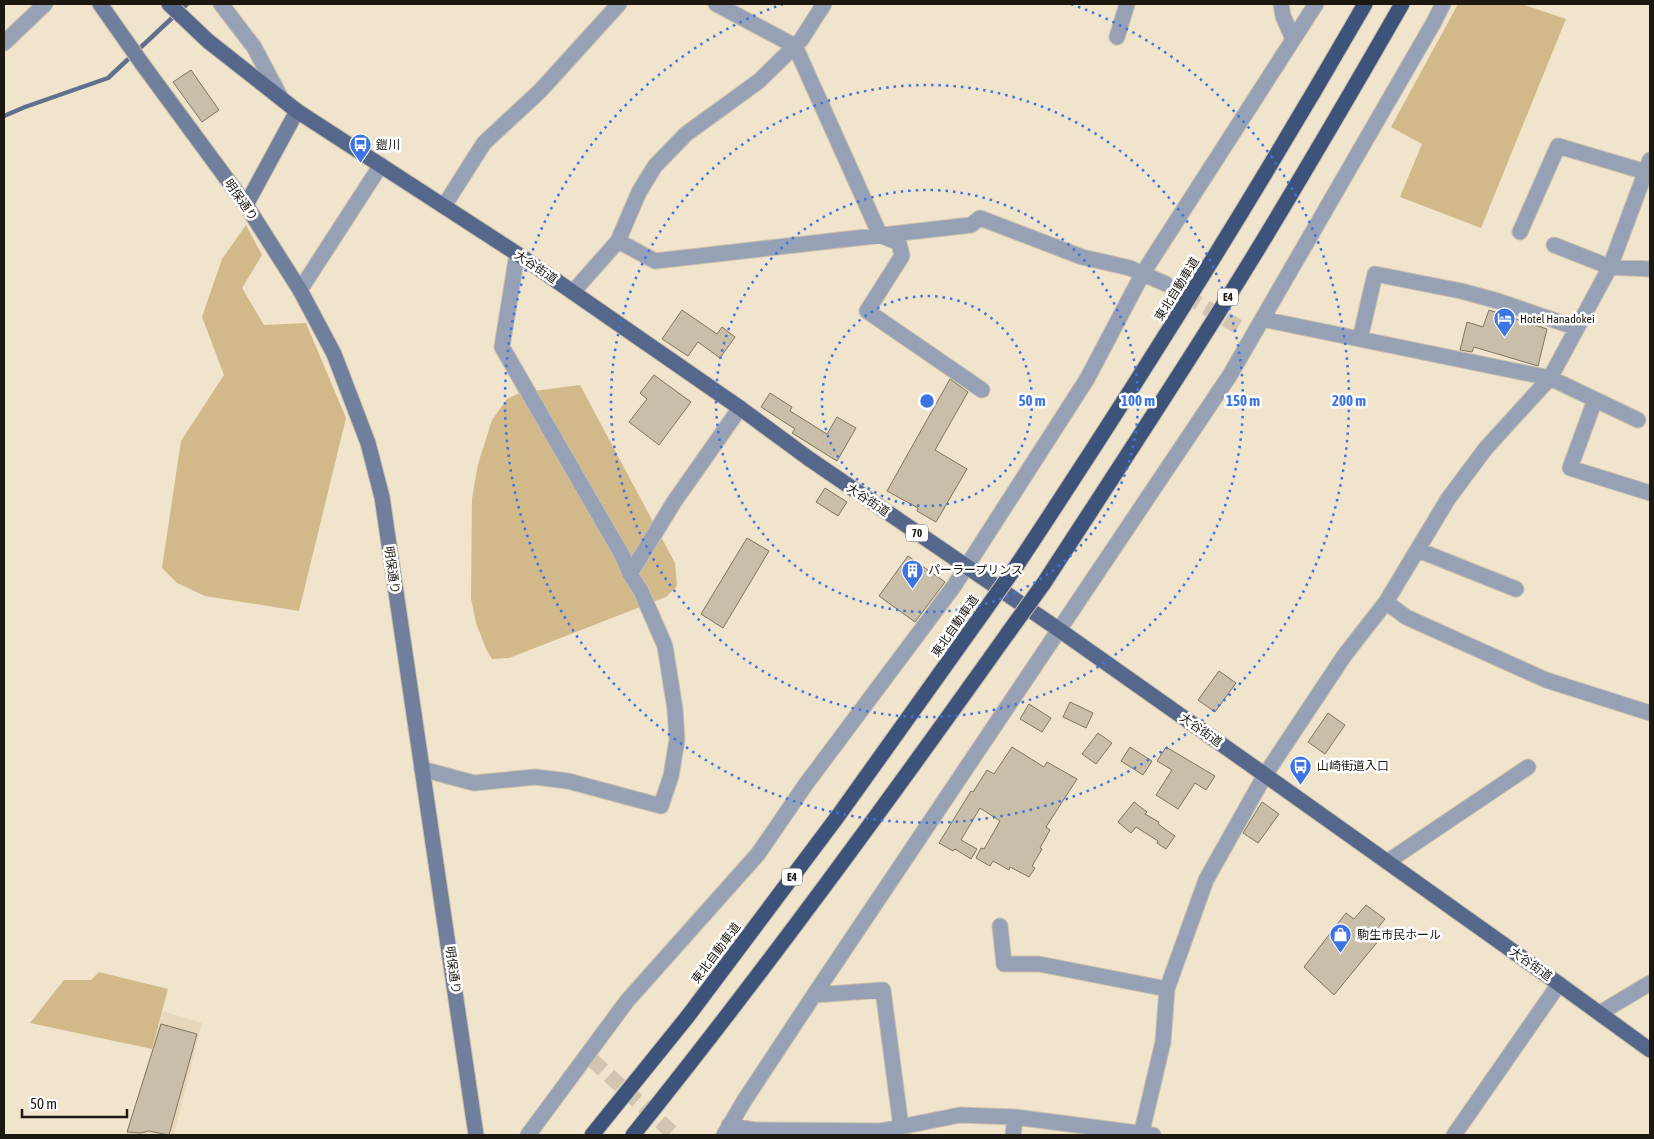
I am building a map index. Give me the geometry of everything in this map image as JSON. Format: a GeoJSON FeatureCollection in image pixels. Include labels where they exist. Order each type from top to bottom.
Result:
{"type":"FeatureCollection","features":[{"type":"Feature","properties":{"kind":"highway","name":"東北自動車道"},"geometry":{"type":"LineString","coordinates":[[592,1135],[688,1016],[838,816],[1017,565],[1177,318],[1292,130],[1365,4]]}},
{"type":"Feature","properties":{"kind":"highway","name":"E4"},"geometry":{"type":"LineString","coordinates":[[634,1135],[716,1032],[867,830],[1044,583],[1257,250],[1402,4]]}},
{"type":"Feature","properties":{"kind":"main road","name":"大谷街道"},"geometry":{"type":"LineString","coordinates":[[169,4],[208,41],[298,111],[573,292],[740,408],[808,458],[1058,629],[1650,1050]]}},
{"type":"Feature","properties":{"kind":"street"},"geometry":{"type":"LineString","coordinates":[[4,43],[44,4]]}},
{"type":"Feature","properties":{"kind":"street","name":"明保通り"},"geometry":{"type":"LineString","coordinates":[[100,4],[246,205],[300,290],[334,354],[368,443],[382,497],[476,1135]]}},
{"type":"Feature","properties":{"kind":"street"},"geometry":{"type":"LineString","coordinates":[[221,4],[254,47],[282,98]]}},
{"type":"Feature","properties":{"kind":"street"},"geometry":{"type":"LineString","coordinates":[[444,206],[484,143],[540,90],[619,4]]}},
{"type":"Feature","properties":{"kind":"street"},"geometry":{"type":"LineString","coordinates":[[716,4],[794,46],[880,235],[899,243],[902,256],[867,311],[982,390]]}},
{"type":"Feature","properties":{"kind":"street"},"geometry":{"type":"LineString","coordinates":[[573,292],[618,241],[639,192],[655,166],[686,134],[759,81],[801,40],[824,4]]}},
{"type":"Feature","properties":{"kind":"street"},"geometry":{"type":"LineString","coordinates":[[1117,37],[1127,4]]}},
{"type":"Feature","properties":{"kind":"street"},"geometry":{"type":"LineString","coordinates":[[1281,4],[1282,16],[1293,39]]}},
{"type":"Feature","properties":{"kind":"street"},"geometry":{"type":"LineString","coordinates":[[528,1135],[589,1057],[627,1001],[758,854],[806,784],[954,586],[1087,379],[1143,273],[1316,4]]}},
{"type":"Feature","properties":{"kind":"street"},"geometry":{"type":"LineString","coordinates":[[726,1130],[1058,629],[1230,375],[1248,332],[1262,319],[1434,22],[1442,4]]}},
{"type":"Feature","properties":{"kind":"street"},"geometry":{"type":"LineString","coordinates":[[246,205],[298,111]]}},
{"type":"Feature","properties":{"kind":"street"},"geometry":{"type":"LineString","coordinates":[[726,1130],[880,1131],[960,1115],[1015,1117],[1145,1135],[1163,1042],[1167,989],[1206,880],[1265,775],[1344,656],[1386,602],[1448,499],[1486,448],[1550,378],[1610,267],[1648,166],[1558,146],[1520,232]]}},
{"type":"Feature","properties":{"kind":"street"},"geometry":{"type":"LineString","coordinates":[[300,290],[381,165]]}},
{"type":"Feature","properties":{"kind":"street"},"geometry":{"type":"LineString","coordinates":[[618,241],[654,261],[971,225],[980,218],[1082,257],[1130,268],[1166,284]]}},
{"type":"Feature","properties":{"kind":"street"},"geometry":{"type":"LineString","coordinates":[[1554,245],[1610,267],[1650,269]]}},
{"type":"Feature","properties":{"kind":"street"},"geometry":{"type":"LineString","coordinates":[[422,769],[474,783],[535,777],[568,782],[661,806],[671,776],[677,740],[676,709],[665,646],[641,591],[630,574],[622,555],[502,347],[517,254]]}},
{"type":"Feature","properties":{"kind":"street"},"geometry":{"type":"LineString","coordinates":[[1360,339],[1375,274],[1461,290],[1577,328]]}},
{"type":"Feature","properties":{"kind":"street"},"geometry":{"type":"LineString","coordinates":[[1262,319],[1550,378],[1638,420]]}},
{"type":"Feature","properties":{"kind":"street"},"geometry":{"type":"LineString","coordinates":[[1594,400],[1570,468],[1650,492]]}},
{"type":"Feature","properties":{"kind":"street"},"geometry":{"type":"LineString","coordinates":[[630,574],[674,502],[740,408]]}},
{"type":"Feature","properties":{"kind":"street"},"geometry":{"type":"LineString","coordinates":[[1418,550],[1516,589]]}},
{"type":"Feature","properties":{"kind":"street"},"geometry":{"type":"LineString","coordinates":[[1386,602],[1406,617],[1546,680],[1650,713]]}},
{"type":"Feature","properties":{"kind":"street"},"geometry":{"type":"LineString","coordinates":[[1387,862],[1528,766]]}},
{"type":"Feature","properties":{"kind":"street"},"geometry":{"type":"LineString","coordinates":[[1000,926],[1004,964],[1039,964],[1167,989]]}},
{"type":"Feature","properties":{"kind":"street"},"geometry":{"type":"LineString","coordinates":[[1600,1013],[1650,983]]}},
{"type":"Feature","properties":{"kind":"street"},"geometry":{"type":"LineString","coordinates":[[1454,1135],[1559,984]]}},
{"type":"Feature","properties":{"kind":"street"},"geometry":{"type":"LineString","coordinates":[[814,995],[883,990],[900,1127]]}},
{"type":"Feature","properties":{"kind":"street"},"geometry":{"type":"LineString","coordinates":[[1013,1135],[1015,1117]]}},
{"type":"Feature","properties":{"kind":"shaded area"},"geometry":{"type":"Polygon","coordinates":[[[1458,4],[1522,4],[1566,19],[1481,228],[1400,197],[1422,144],[1391,127],[1458,4]]]}},
{"type":"Feature","properties":{"kind":"shaded area"},"geometry":{"type":"Polygon","coordinates":[[[246,225],[262,255],[242,288],[264,325],[306,323],[346,418],[299,611],[205,596],[177,583],[162,568],[181,441],[224,375],[202,317],[222,259],[246,225]]]}},
{"type":"Feature","properties":{"kind":"shaded area"},"geometry":{"type":"Polygon","coordinates":[[[580,385],[675,563],[677,586],[666,597],[509,658],[492,659],[476,623],[471,598],[472,499],[478,464],[492,420],[507,399],[519,393],[580,385]]]}},
{"type":"Feature","properties":{"kind":"shaded area"},"geometry":{"type":"Polygon","coordinates":[[[99,972],[168,989],[152,1049],[30,1023],[64,980],[91,980],[99,972]]]}},
{"type":"Feature","properties":{"kind":"shaded area"},"geometry":{"type":"Polygon","coordinates":[[[163,1011],[202,1023],[174,1135],[126,1135],[163,1011]]]}},
{"type":"Feature","properties":{"kind":"building"},"geometry":{"type":"Polygon","coordinates":[[[191,70],[219,110],[202,122],[173,82],[191,70]]]}},
{"type":"Feature","properties":{"kind":"building"},"geometry":{"type":"Polygon","coordinates":[[[682,310],[717,334],[722,327],[735,337],[720,358],[698,342],[688,356],[662,339],[682,310]]]}},
{"type":"Feature","properties":{"kind":"building","name":"Hotel Hanadokei"},"geometry":{"type":"Polygon","coordinates":[[[1489,310],[1547,329],[1538,366],[1474,347],[1472,352],[1460,350],[1467,322],[1483,327],[1489,310]]]}},
{"type":"Feature","properties":{"kind":"building"},"geometry":{"type":"Polygon","coordinates":[[[654,375],[691,402],[659,445],[629,422],[647,399],[640,393],[654,375]]]}},
{"type":"Feature","properties":{"kind":"building"},"geometry":{"type":"Polygon","coordinates":[[[950,379],[968,392],[935,450],[967,469],[936,522],[917,511],[918,508],[887,491],[950,379]]]}},
{"type":"Feature","properties":{"kind":"building"},"geometry":{"type":"Polygon","coordinates":[[[770,393],[792,407],[790,411],[827,434],[837,417],[856,428],[837,461],[792,433],[795,429],[761,407],[770,393]]]}},
{"type":"Feature","properties":{"kind":"building"},"geometry":{"type":"Polygon","coordinates":[[[825,488],[847,502],[838,516],[816,502],[825,488]]]}},
{"type":"Feature","properties":{"kind":"building"},"geometry":{"type":"Polygon","coordinates":[[[747,538],[769,551],[723,628],[701,614],[747,538]]]}},
{"type":"Feature","properties":{"kind":"building","name":"パーラープリンス"},"geometry":{"type":"Polygon","coordinates":[[[908,556],[945,582],[915,622],[879,596],[908,556]]]}},
{"type":"Feature","properties":{"kind":"building"},"geometry":{"type":"Polygon","coordinates":[[[1219,671],[1236,683],[1215,712],[1198,700],[1219,671]]]}},
{"type":"Feature","properties":{"kind":"building"},"geometry":{"type":"Polygon","coordinates":[[[1070,702],[1093,713],[1086,728],[1063,717],[1070,702]]]}},
{"type":"Feature","properties":{"kind":"building"},"geometry":{"type":"Polygon","coordinates":[[[1029,704],[1051,718],[1042,732],[1020,719],[1029,704]]]}},
{"type":"Feature","properties":{"kind":"building"},"geometry":{"type":"Polygon","coordinates":[[[1328,713],[1345,725],[1325,754],[1308,742],[1328,713]]]}},
{"type":"Feature","properties":{"kind":"building"},"geometry":{"type":"Polygon","coordinates":[[[1098,733],[1112,743],[1096,764],[1082,754],[1098,733]]]}},
{"type":"Feature","properties":{"kind":"building"},"geometry":{"type":"Polygon","coordinates":[[[1012,747],[1044,767],[1047,762],[1077,779],[1046,827],[1050,830],[1032,866],[1035,868],[1029,877],[1010,867],[1009,870],[993,861],[990,866],[976,858],[981,848],[984,849],[1000,821],[980,808],[961,840],[977,849],[971,859],[955,849],[953,851],[939,843],[971,791],[973,792],[987,770],[994,774],[1012,747]]]}},
{"type":"Feature","properties":{"kind":"building"},"geometry":{"type":"Polygon","coordinates":[[[1130,747],[1152,761],[1143,775],[1121,761],[1130,747]]]}},
{"type":"Feature","properties":{"kind":"building"},"geometry":{"type":"Polygon","coordinates":[[[1166,747],[1215,776],[1206,790],[1195,783],[1178,809],[1156,795],[1172,770],[1157,761],[1166,747]]]}},
{"type":"Feature","properties":{"kind":"building"},"geometry":{"type":"Polygon","coordinates":[[[1134,802],[1147,812],[1145,814],[1159,822],[1158,824],[1175,836],[1166,849],[1157,843],[1158,841],[1136,827],[1131,833],[1118,822],[1134,802]]]}},
{"type":"Feature","properties":{"kind":"building"},"geometry":{"type":"Polygon","coordinates":[[[1262,802],[1279,814],[1258,843],[1243,833],[1262,802]]]}},
{"type":"Feature","properties":{"kind":"building","name":"駒生市民ホール"},"geometry":{"type":"Polygon","coordinates":[[[1366,905],[1385,919],[1372,935],[1379,940],[1334,995],[1304,967],[1346,913],[1354,919],[1366,905]]]}},
{"type":"Feature","properties":{"kind":"building"},"geometry":{"type":"Polygon","coordinates":[[[161,1024],[197,1034],[169,1135],[149,1131],[141,1133],[127,1132],[161,1024]]]}},
{"type":"Feature","properties":{"kind":"waterway"},"geometry":{"type":"LineString","coordinates":[[4,116],[108,78],[187,4]]}},
{"type":"Feature","properties":{"kind":"tunnel"},"geometry":{"type":"LineString","coordinates":[[1166,284],[1242,329]]}},
{"type":"Feature","properties":{"kind":"tunnel"},"geometry":{"type":"LineString","coordinates":[[592,1060],[675,1135]]}},
{"type":"Feature","properties":{"kind":"place","name":"鎧川"},"geometry":{"type":"Point","coordinates":[360,164]}},
{"type":"Feature","properties":{"kind":"place","name":"Hotel Hanadokei"},"geometry":{"type":"Point","coordinates":[1504,338]}},
{"type":"Feature","properties":{"kind":"place","name":"パーラープリンス"},"geometry":{"type":"Point","coordinates":[912,589]}},
{"type":"Feature","properties":{"kind":"place","name":"山崎街道入口"},"geometry":{"type":"Point","coordinates":[1301,785]}},
{"type":"Feature","properties":{"kind":"place","name":"駒生市民ホール"},"geometry":{"type":"Point","coordinates":[1341,954]}}]}
